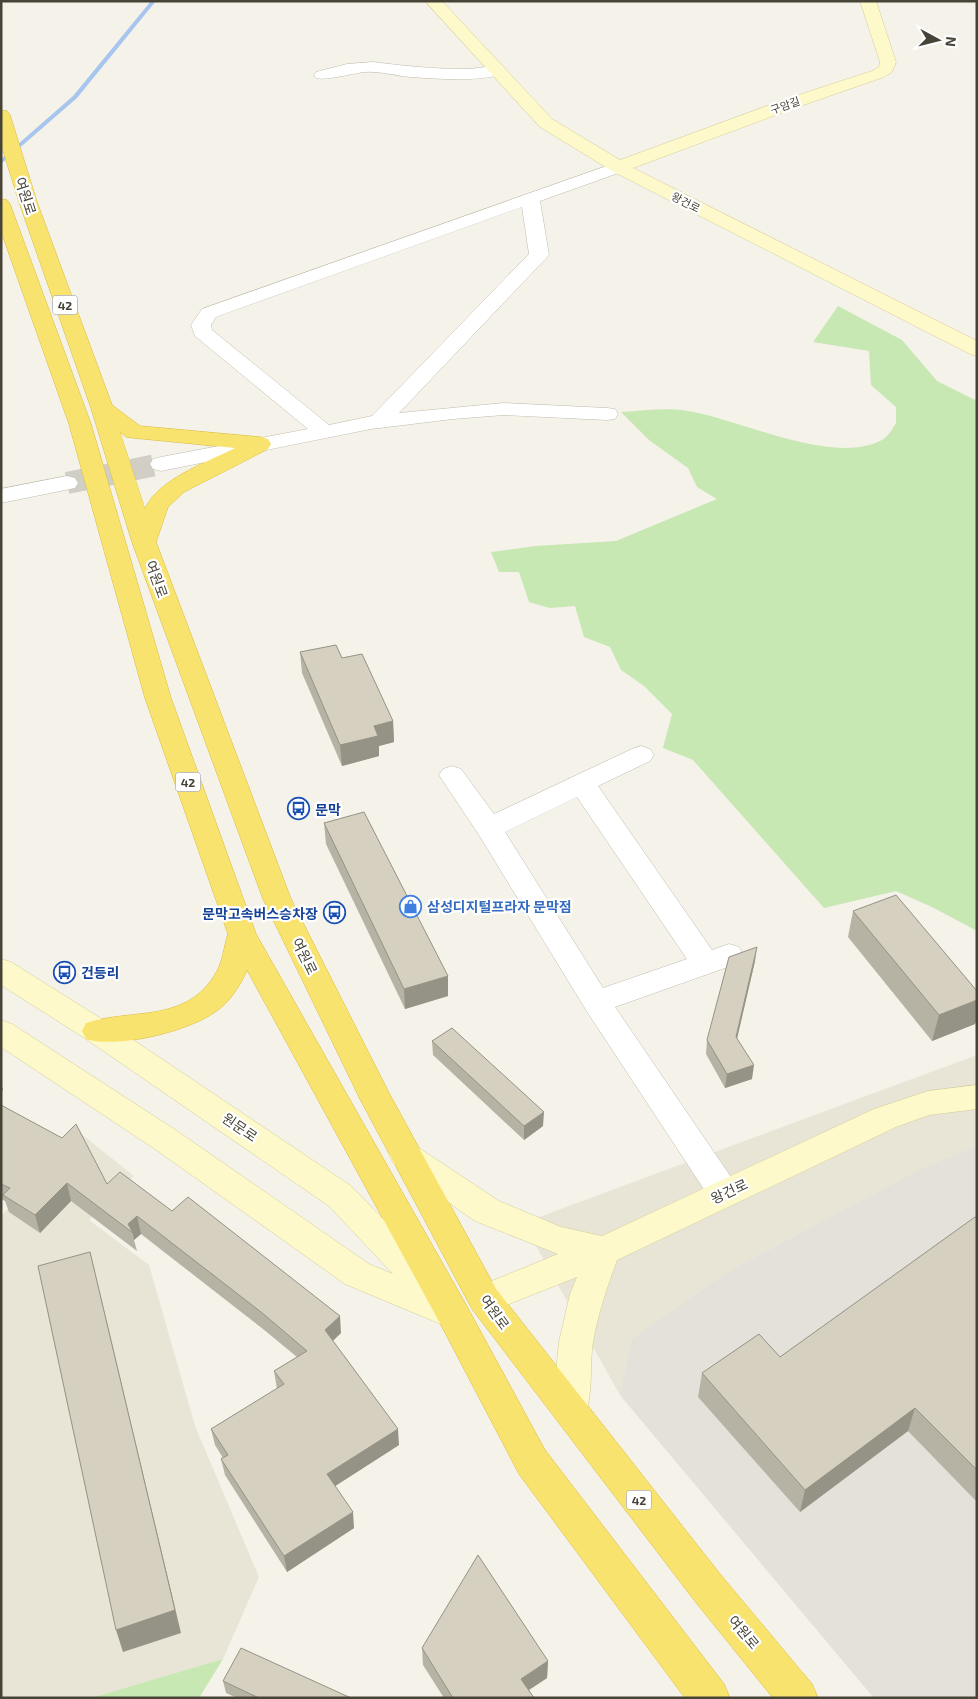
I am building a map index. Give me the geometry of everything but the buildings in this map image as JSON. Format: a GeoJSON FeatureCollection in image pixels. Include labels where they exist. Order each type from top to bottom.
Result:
{"type":"FeatureCollection","features":[{"type":"Feature","properties":{"kind":"highway","name":"여원로"},"geometry":{"type":"LineString","coordinates":[[1,115],[11,207],[80,424],[158,698],[242,934],[469,1307],[570,1410],[707,1587],[798,1698]]}},
{"type":"Feature","properties":{"kind":"highway","name":"여원로"},"geometry":{"type":"LineString","coordinates":[[11,207],[102,408],[144,542],[277,899],[405,1155],[532,1462],[710,1698]]}},
{"type":"Feature","properties":{"kind":"highway"},"geometry":{"type":"LineString","coordinates":[[102,408],[134,432],[260,444]]}},
{"type":"Feature","properties":{"kind":"highway"},"geometry":{"type":"LineString","coordinates":[[144,542],[158,505],[176,486],[260,444]]}},
{"type":"Feature","properties":{"kind":"highway"},"geometry":{"type":"LineString","coordinates":[[97,1031],[146,1026],[187,1016],[214,996],[230,975],[242,934]]}},
{"type":"Feature","properties":{"kind":"street","name":"구암길"},"geometry":{"type":"LineString","coordinates":[[618,167],[786,105],[878,74],[886,69],[888,62],[868,1]]}},
{"type":"Feature","properties":{"kind":"street","name":"왕건로"},"geometry":{"type":"LineString","coordinates":[[436,2],[546,123],[618,167],[977,350]]}},
{"type":"Feature","properties":{"kind":"street"},"geometry":{"type":"LineString","coordinates":[[322,75],[347,69],[374,67],[410,72],[468,74],[498,71]]}},
{"type":"Feature","properties":{"kind":"street"},"geometry":{"type":"LineString","coordinates":[[325,432],[202,332],[201,324],[208,313],[618,167]]}},
{"type":"Feature","properties":{"kind":"street"},"geometry":{"type":"LineString","coordinates":[[379,422],[539,255],[530,198]]}},
{"type":"Feature","properties":{"kind":"street"},"geometry":{"type":"LineString","coordinates":[[161,464],[379,422],[453,413],[504,409],[607,414]]}},
{"type":"Feature","properties":{"kind":"street"},"geometry":{"type":"LineString","coordinates":[[1,496],[67,483]]}},
{"type":"Feature","properties":{"kind":"street"},"geometry":{"type":"LineString","coordinates":[[489,828],[641,755]]}},
{"type":"Feature","properties":{"kind":"street"},"geometry":{"type":"LineString","coordinates":[[452,775],[489,828],[596,1002],[724,1194]]}},
{"type":"Feature","properties":{"kind":"street"},"geometry":{"type":"LineString","coordinates":[[582,783],[717,959],[596,1002]]}},
{"type":"Feature","properties":{"kind":"street","name":"원문로"},"geometry":{"type":"LineString","coordinates":[[1,970],[97,1031],[340,1196],[469,1307]]}},
{"type":"Feature","properties":{"kind":"street"},"geometry":{"type":"LineString","coordinates":[[1,1032],[166,1140],[357,1274],[469,1307]]}},
{"type":"Feature","properties":{"kind":"street","name":"왕건로"},"geometry":{"type":"LineString","coordinates":[[469,1307],[604,1251],[885,1118],[928,1103],[977,1097]]}},
{"type":"Feature","properties":{"kind":"street"},"geometry":{"type":"LineString","coordinates":[[405,1155],[487,1211],[557,1240],[604,1251],[587,1294],[580,1323],[576,1342],[570,1410]]}},
{"type":"Feature","properties":{"kind":"shaded area"},"geometry":{"type":"Polygon","coordinates":[[[977,1055],[977,1698],[874,1698],[620,1395],[523,1223],[977,1055]]]}},
{"type":"Feature","properties":{"kind":"shaded area"},"geometry":{"type":"Polygon","coordinates":[[[80,1133],[134,1176],[89,1220],[149,1265],[195,1426],[259,1577],[223,1659],[91,1698],[1,1698],[1,1216],[80,1133]]]}},
{"type":"Feature","properties":{"kind":"shaded area"},"geometry":{"type":"Polygon","coordinates":[[[977,1146],[977,1698],[874,1698],[620,1395],[632,1339],[728,1272],[921,1169],[977,1146]]]}},
{"type":"Feature","properties":{"kind":"green space"},"geometry":{"type":"Polygon","coordinates":[[[838,306],[902,340],[937,381],[977,401],[977,931],[934,908],[896,891],[824,908],[693,760],[663,748],[672,714],[644,686],[621,670],[610,647],[584,637],[575,606],[550,608],[529,602],[519,572],[499,572],[491,552],[536,546],[616,541],[717,499],[697,487],[688,468],[649,440],[621,412],[660,409],[682,410],[704,414],[784,438],[837,448],[861,447],[884,439],[896,423],[896,407],[871,385],[869,351],[813,342],[838,306]]]}},
{"type":"Feature","properties":{"kind":"green space"},"geometry":{"type":"Polygon","coordinates":[[[223,1659],[199,1698],[91,1698],[223,1659]]]}},
{"type":"Feature","properties":{"kind":"waterway"},"geometry":{"type":"LineString","coordinates":[[1,162],[75,97],[154,1]]}},
{"type":"Feature","properties":{"kind":"tunnel"},"geometry":{"type":"LineString","coordinates":[[67,483],[161,464]]}},
{"type":"Feature","properties":{"kind":"place","name":"문막"},"geometry":{"type":"Point","coordinates":[299,809]}},
{"type":"Feature","properties":{"kind":"place","name":"삼성디지털프라자 문막점"},"geometry":{"type":"Point","coordinates":[411,906]}},
{"type":"Feature","properties":{"kind":"place","name":"문막고속버스승차장"},"geometry":{"type":"Point","coordinates":[334,913]}},
{"type":"Feature","properties":{"kind":"place","name":"건등리"},"geometry":{"type":"Point","coordinates":[65,972]}}]}
